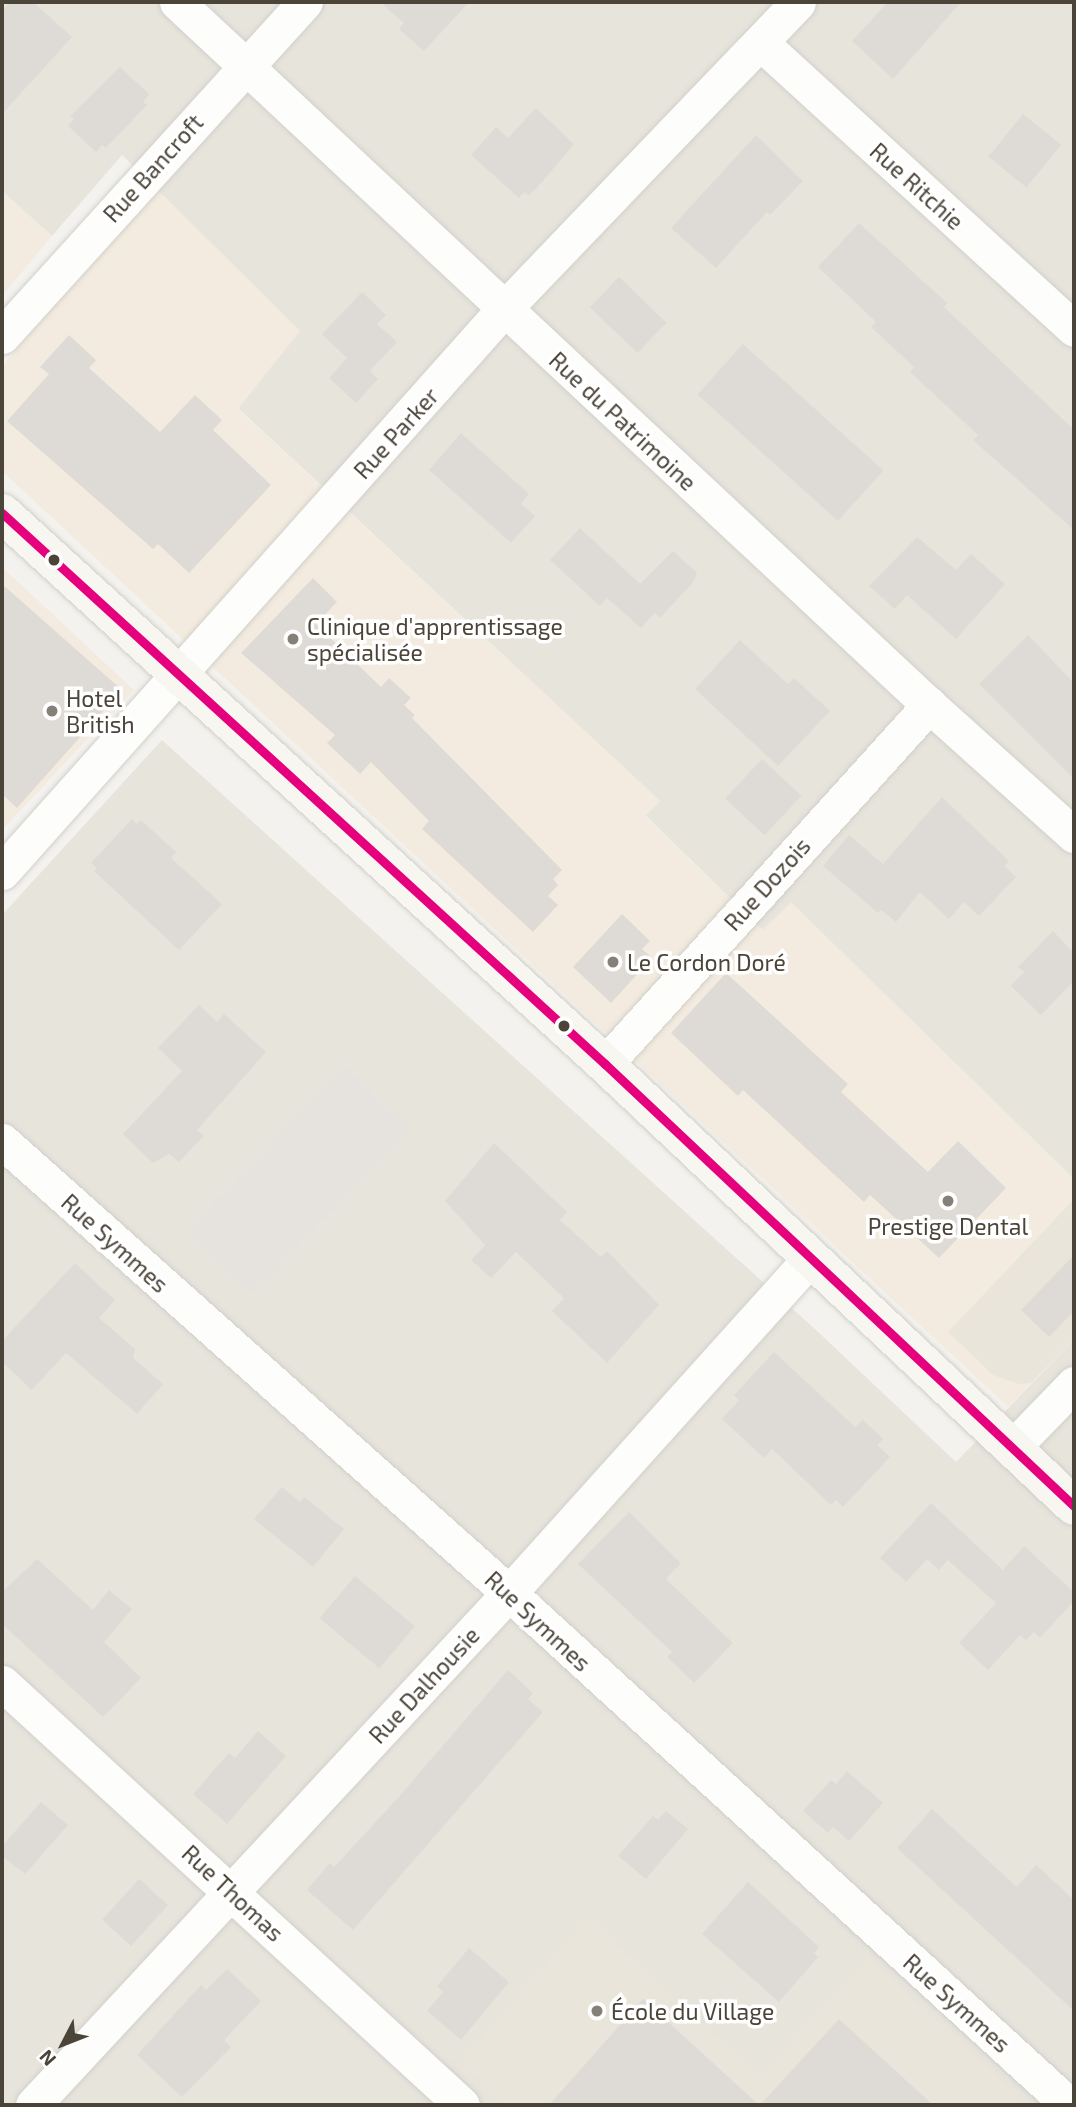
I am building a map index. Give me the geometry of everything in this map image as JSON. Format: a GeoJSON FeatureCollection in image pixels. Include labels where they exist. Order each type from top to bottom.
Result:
{"type":"FeatureCollection","features":[{"type":"Feature","properties":{"kind":"street","name":"Rue du Patrimoine"},"geometry":{"type":"LineString","coordinates":[[177,2],[503,310],[929,705],[1074,835]]}},
{"type":"Feature","properties":{"kind":"street","name":"Rue Bancroft"},"geometry":{"type":"LineString","coordinates":[[2,335],[305,2]]}},
{"type":"Feature","properties":{"kind":"street","name":"Rue Parker"},"geometry":{"type":"LineString","coordinates":[[2,872],[179,677],[503,310],[798,2]]}},
{"type":"Feature","properties":{"kind":"street","name":"Rue Ritchie"},"geometry":{"type":"LineString","coordinates":[[761,43],[1074,329]]}},
{"type":"Feature","properties":{"kind":"street"},"geometry":{"type":"LineString","coordinates":[[2,513],[605,1064],[809,1260],[1074,1506]]}},
{"type":"Feature","properties":{"kind":"street","name":"Rue Dozois"},"geometry":{"type":"LineString","coordinates":[[605,1064],[929,705]]}},
{"type":"Feature","properties":{"kind":"street","name":"Rue Symmes"},"geometry":{"type":"LineString","coordinates":[[2,1141],[509,1593],[1069,2105]]}},
{"type":"Feature","properties":{"kind":"street","name":"Rue Dalhousie"},"geometry":{"type":"LineString","coordinates":[[33,2105],[509,1593],[809,1260]]}},
{"type":"Feature","properties":{"kind":"street"},"geometry":{"type":"LineString","coordinates":[[1012,1448],[1074,1384]]}},
{"type":"Feature","properties":{"kind":"street","name":"Rue Thomas"},"geometry":{"type":"LineString","coordinates":[[2,1683],[462,2105]]}},
{"type":"Feature","properties":{"kind":"shaded area"},"geometry":{"type":"Polygon","coordinates":[[[2,2],[1074,2],[1074,1179],[791,903],[763,930],[645,815],[660,801],[238,408],[153,185],[122,155],[52,236],[2,191],[2,2]]]}},
{"type":"Feature","properties":{"kind":"shaded area"},"geometry":{"type":"Polygon","coordinates":[[[153,185],[300,331],[238,409],[660,801],[645,816],[763,930],[791,902],[1074,1179],[1074,1340],[1008,1407],[2,471],[2,367],[153,185]]]}},
{"type":"Feature","properties":{"kind":"shaded area"},"geometry":{"type":"Polygon","coordinates":[[[2,191],[52,236],[2,296],[2,191]]]}},
{"type":"Feature","properties":{"kind":"shaded area","name":"Hotel British"},"geometry":{"type":"Polygon","coordinates":[[[2,567],[134,690],[2,830],[2,567]]]}},
{"type":"Feature","properties":{"kind":"shaded area"},"geometry":{"type":"Polygon","coordinates":[[[162,740],[815,1329],[956,1462],[1074,1340],[1074,2105],[2,2105],[2,915],[162,740]]]}},
{"type":"Feature","properties":{"kind":"shaded area"},"geometry":{"type":"Polygon","coordinates":[[[346,1066],[411,1129],[251,1295],[186,1232],[346,1066]]]}},
{"type":"Feature","properties":{"kind":"shaded area"},"geometry":{"type":"Polygon","coordinates":[[[1074,1199],[1074,1340],[1031,1383],[1018,1384],[993,1375],[948,1332],[1074,1199]]]}},
{"type":"Feature","properties":{"kind":"shaded area","name":"École du Village"},"geometry":{"type":"Polygon","coordinates":[[[587,1918],[761,2077],[868,1958],[1028,2105],[505,2105],[461,2063],[587,1918]]]}},
{"type":"Feature","properties":{"kind":"building"},"geometry":{"type":"Polygon","coordinates":[[[10,2],[33,2],[72,37],[2,114],[2,11],[10,2]]]}},
{"type":"Feature","properties":{"kind":"building"},"geometry":{"type":"Polygon","coordinates":[[[380,2],[469,2],[424,51],[399,29],[404,23],[380,2]]]}},
{"type":"Feature","properties":{"kind":"building"},"geometry":{"type":"Polygon","coordinates":[[[888,2],[961,2],[893,79],[852,41],[888,2]]]}},
{"type":"Feature","properties":{"kind":"building"},"geometry":{"type":"Polygon","coordinates":[[[120,67],[149,94],[143,102],[147,105],[106,148],[102,145],[96,152],[68,126],[74,119],[70,116],[120,67]]]}},
{"type":"Feature","properties":{"kind":"building"},"geometry":{"type":"Polygon","coordinates":[[[536,108],[574,144],[535,190],[528,195],[524,192],[519,198],[471,155],[496,127],[508,138],[536,108]]]}},
{"type":"Feature","properties":{"kind":"building"},"geometry":{"type":"Polygon","coordinates":[[[1023,114],[1061,145],[1026,188],[988,157],[1023,114]]]}},
{"type":"Feature","properties":{"kind":"building"},"geometry":{"type":"Polygon","coordinates":[[[756,135],[803,181],[770,215],[767,212],[716,268],[671,228],[756,135]]]}},
{"type":"Feature","properties":{"kind":"building"},"geometry":{"type":"Polygon","coordinates":[[[859,223],[947,303],[944,307],[1074,430],[1074,530],[973,440],[978,435],[910,372],[914,367],[871,327],[876,322],[818,267],[859,223]]]}},
{"type":"Feature","properties":{"kind":"building"},"geometry":{"type":"Polygon","coordinates":[[[619,277],[666,323],[637,353],[590,307],[619,277]]]}},
{"type":"Feature","properties":{"kind":"building"},"geometry":{"type":"Polygon","coordinates":[[[362,292],[386,315],[377,324],[397,342],[370,371],[378,379],[356,403],[329,378],[347,358],[322,334],[362,292]]]}},
{"type":"Feature","properties":{"kind":"building"},"geometry":{"type":"Polygon","coordinates":[[[69,335],[96,360],[89,368],[160,432],[195,395],[222,420],[213,430],[271,485],[189,573],[158,544],[153,549],[7,421],[49,374],[40,367],[69,335]]]}},
{"type":"Feature","properties":{"kind":"building"},"geometry":{"type":"Polygon","coordinates":[[[743,344],[883,470],[838,521],[697,395],[743,344]]]}},
{"type":"Feature","properties":{"kind":"building"},"geometry":{"type":"Polygon","coordinates":[[[461,433],[529,494],[521,504],[535,516],[511,543],[429,470],[461,433]]]}},
{"type":"Feature","properties":{"kind":"building"},"geometry":{"type":"Polygon","coordinates":[[[580,528],[640,584],[673,551],[697,573],[693,582],[660,618],[655,613],[641,628],[607,598],[600,606],[550,560],[580,528]]]}},
{"type":"Feature","properties":{"kind":"building"},"geometry":{"type":"Polygon","coordinates":[[[917,537],[956,570],[971,554],[1005,584],[956,639],[907,595],[895,609],[869,586],[917,537]]]}},
{"type":"Feature","properties":{"kind":"building"},"geometry":{"type":"Polygon","coordinates":[[[313,578],[337,602],[316,624],[381,687],[389,678],[411,698],[404,705],[415,715],[412,718],[562,870],[553,879],[558,885],[548,896],[558,905],[533,932],[422,829],[429,821],[371,762],[360,774],[327,743],[335,735],[241,653],[313,578]]]}},
{"type":"Feature","properties":{"kind":"building","name":"Hotel British"},"geometry":{"type":"Polygon","coordinates":[[[2,584],[122,690],[17,808],[2,794],[2,584]]]}},
{"type":"Feature","properties":{"kind":"building"},"geometry":{"type":"Polygon","coordinates":[[[1028,635],[1074,683],[1074,779],[979,684],[1028,635]]]}},
{"type":"Feature","properties":{"kind":"building"},"geometry":{"type":"Polygon","coordinates":[[[740,640],[788,684],[794,678],[830,711],[778,766],[695,689],[740,640]]]}},
{"type":"Feature","properties":{"kind":"building"},"geometry":{"type":"Polygon","coordinates":[[[762,759],[801,796],[765,835],[725,798],[762,759]]]}},
{"type":"Feature","properties":{"kind":"building"},"geometry":{"type":"Polygon","coordinates":[[[942,797],[1009,861],[1004,866],[1016,877],[979,916],[964,902],[949,919],[920,892],[896,922],[881,910],[878,913],[823,866],[849,835],[883,864],[942,797]]]}},
{"type":"Feature","properties":{"kind":"building"},"geometry":{"type":"Polygon","coordinates":[[[132,819],[137,824],[141,820],[176,852],[171,858],[222,904],[179,950],[94,871],[97,868],[91,863],[132,819]]]}},
{"type":"Feature","properties":{"kind":"building","name":"Le Cordon Doré"},"geometry":{"type":"Polygon","coordinates":[[[622,914],[650,941],[642,949],[652,958],[611,1003],[573,967],[622,914]]]}},
{"type":"Feature","properties":{"kind":"building"},"geometry":{"type":"Polygon","coordinates":[[[1053,931],[1074,953],[1074,981],[1041,1015],[1011,986],[1024,972],[1018,967],[1053,931]]]}},
{"type":"Feature","properties":{"kind":"building"},"geometry":{"type":"Polygon","coordinates":[[[726,973],[848,1084],[841,1092],[928,1172],[958,1141],[1006,1188],[939,1258],[870,1195],[864,1202],[743,1090],[738,1096],[671,1033],[726,973]]]}},
{"type":"Feature","properties":{"kind":"building"},"geometry":{"type":"Polygon","coordinates":[[[199,1005],[217,1022],[224,1014],[266,1052],[197,1130],[204,1136],[179,1162],[169,1154],[153,1163],[123,1134],[182,1071],[158,1048],[199,1005]]]}},
{"type":"Feature","properties":{"kind":"building"},"geometry":{"type":"Polygon","coordinates":[[[494,1143],[567,1212],[560,1220],[601,1257],[607,1251],[659,1305],[607,1363],[552,1311],[564,1298],[516,1252],[491,1278],[471,1260],[485,1245],[445,1201],[494,1143]]]}},
{"type":"Feature","properties":{"kind":"building"},"geometry":{"type":"Polygon","coordinates":[[[1074,1255],[1074,1311],[1049,1337],[1021,1310],[1074,1255]]]}},
{"type":"Feature","properties":{"kind":"building"},"geometry":{"type":"Polygon","coordinates":[[[75,1263],[115,1300],[99,1318],[135,1349],[133,1358],[163,1384],[137,1414],[66,1353],[32,1390],[2,1362],[2,1341],[75,1263]]]}},
{"type":"Feature","properties":{"kind":"building"},"geometry":{"type":"Polygon","coordinates":[[[774,1352],[855,1427],[863,1420],[883,1439],[877,1445],[890,1457],[843,1507],[836,1500],[831,1505],[772,1449],[764,1458],[722,1419],[739,1400],[734,1395],[774,1352]]]}},
{"type":"Feature","properties":{"kind":"building"},"geometry":{"type":"Polygon","coordinates":[[[282,1487],[300,1502],[304,1497],[344,1529],[313,1567],[254,1519],[282,1487]]]}},
{"type":"Feature","properties":{"kind":"building"},"geometry":{"type":"Polygon","coordinates":[[[931,1503],[1003,1570],[1024,1546],[1074,1592],[1074,1601],[1040,1638],[1034,1632],[1026,1640],[1020,1635],[988,1670],[959,1643],[996,1603],[948,1560],[939,1570],[927,1559],[906,1582],[880,1558],[931,1503]]]}},
{"type":"Feature","properties":{"kind":"building"},"geometry":{"type":"Polygon","coordinates":[[[629,1512],[681,1563],[666,1579],[733,1643],[694,1683],[667,1657],[672,1652],[578,1564],[629,1512]]]}},
{"type":"Feature","properties":{"kind":"building"},"geometry":{"type":"Polygon","coordinates":[[[37,1559],[93,1610],[109,1590],[132,1609],[104,1642],[141,1678],[103,1717],[2,1624],[2,1592],[37,1559]]]}},
{"type":"Feature","properties":{"kind":"building"},"geometry":{"type":"Polygon","coordinates":[[[355,1576],[415,1626],[379,1668],[320,1618],[355,1576]]]}},
{"type":"Feature","properties":{"kind":"building"},"geometry":{"type":"Polygon","coordinates":[[[508,1670],[533,1693],[528,1699],[543,1712],[353,1930],[307,1890],[330,1863],[334,1867],[396,1800],[508,1670]]]}},
{"type":"Feature","properties":{"kind":"building"},"geometry":{"type":"Polygon","coordinates":[[[258,1731],[286,1756],[227,1824],[193,1794],[229,1753],[235,1758],[258,1731]]]}},
{"type":"Feature","properties":{"kind":"building"},"geometry":{"type":"Polygon","coordinates":[[[847,1771],[883,1803],[849,1841],[833,1827],[828,1833],[803,1811],[831,1780],[836,1784],[847,1771]]]}},
{"type":"Feature","properties":{"kind":"building"},"geometry":{"type":"Polygon","coordinates":[[[41,1802],[68,1825],[25,1874],[2,1856],[2,1846],[41,1802]]]}},
{"type":"Feature","properties":{"kind":"building"},"geometry":{"type":"Polygon","coordinates":[[[932,1809],[1017,1887],[1036,1865],[1074,1900],[1074,2011],[897,1848],[932,1809]]]}},
{"type":"Feature","properties":{"kind":"building"},"geometry":{"type":"Polygon","coordinates":[[[666,1811],[688,1829],[646,1879],[618,1856],[653,1816],[658,1820],[666,1811]]]}},
{"type":"Feature","properties":{"kind":"building"},"geometry":{"type":"Polygon","coordinates":[[[139,1879],[168,1905],[131,1946],[102,1920],[139,1879]]]}},
{"type":"Feature","properties":{"kind":"building"},"geometry":{"type":"Polygon","coordinates":[[[748,1882],[819,1947],[814,1953],[818,1957],[779,2002],[702,1934],[748,1882]]]}},
{"type":"Feature","properties":{"kind":"building"},"geometry":{"type":"Polygon","coordinates":[[[469,1948],[509,1982],[461,2040],[427,2011],[443,1992],[437,1986],[469,1948]]]}},
{"type":"Feature","properties":{"kind":"building"},"geometry":{"type":"Polygon","coordinates":[[[227,1969],[261,2001],[224,2040],[231,2047],[182,2097],[137,2055],[201,1985],[206,1990],[227,1969]]]}},
{"type":"Feature","properties":{"kind":"building"},"geometry":{"type":"Polygon","coordinates":[[[643,1999],[759,2105],[549,2105],[643,1999]]]}},
{"type":"Feature","properties":{"kind":"building"},"geometry":{"type":"Polygon","coordinates":[[[839,2019],[933,2105],[760,2105],[839,2019]]]}},
{"type":"Feature","properties":{"kind":"transit line"},"geometry":{"type":"LineString","coordinates":[[2,513],[605,1064],[1074,1506]]}},
{"type":"Feature","properties":{"kind":"place","name":"Clinique d'apprentissage spécialisée"},"geometry":{"type":"Point","coordinates":[293,639]}},
{"type":"Feature","properties":{"kind":"place","name":"Hotel British"},"geometry":{"type":"Point","coordinates":[52,711]}},
{"type":"Feature","properties":{"kind":"place","name":"Le Cordon Doré"},"geometry":{"type":"Point","coordinates":[613,962]}},
{"type":"Feature","properties":{"kind":"place","name":"Prestige Dental"},"geometry":{"type":"Point","coordinates":[948,1201]}},
{"type":"Feature","properties":{"kind":"place","name":"École du Village"},"geometry":{"type":"Point","coordinates":[597,2011]}}]}
